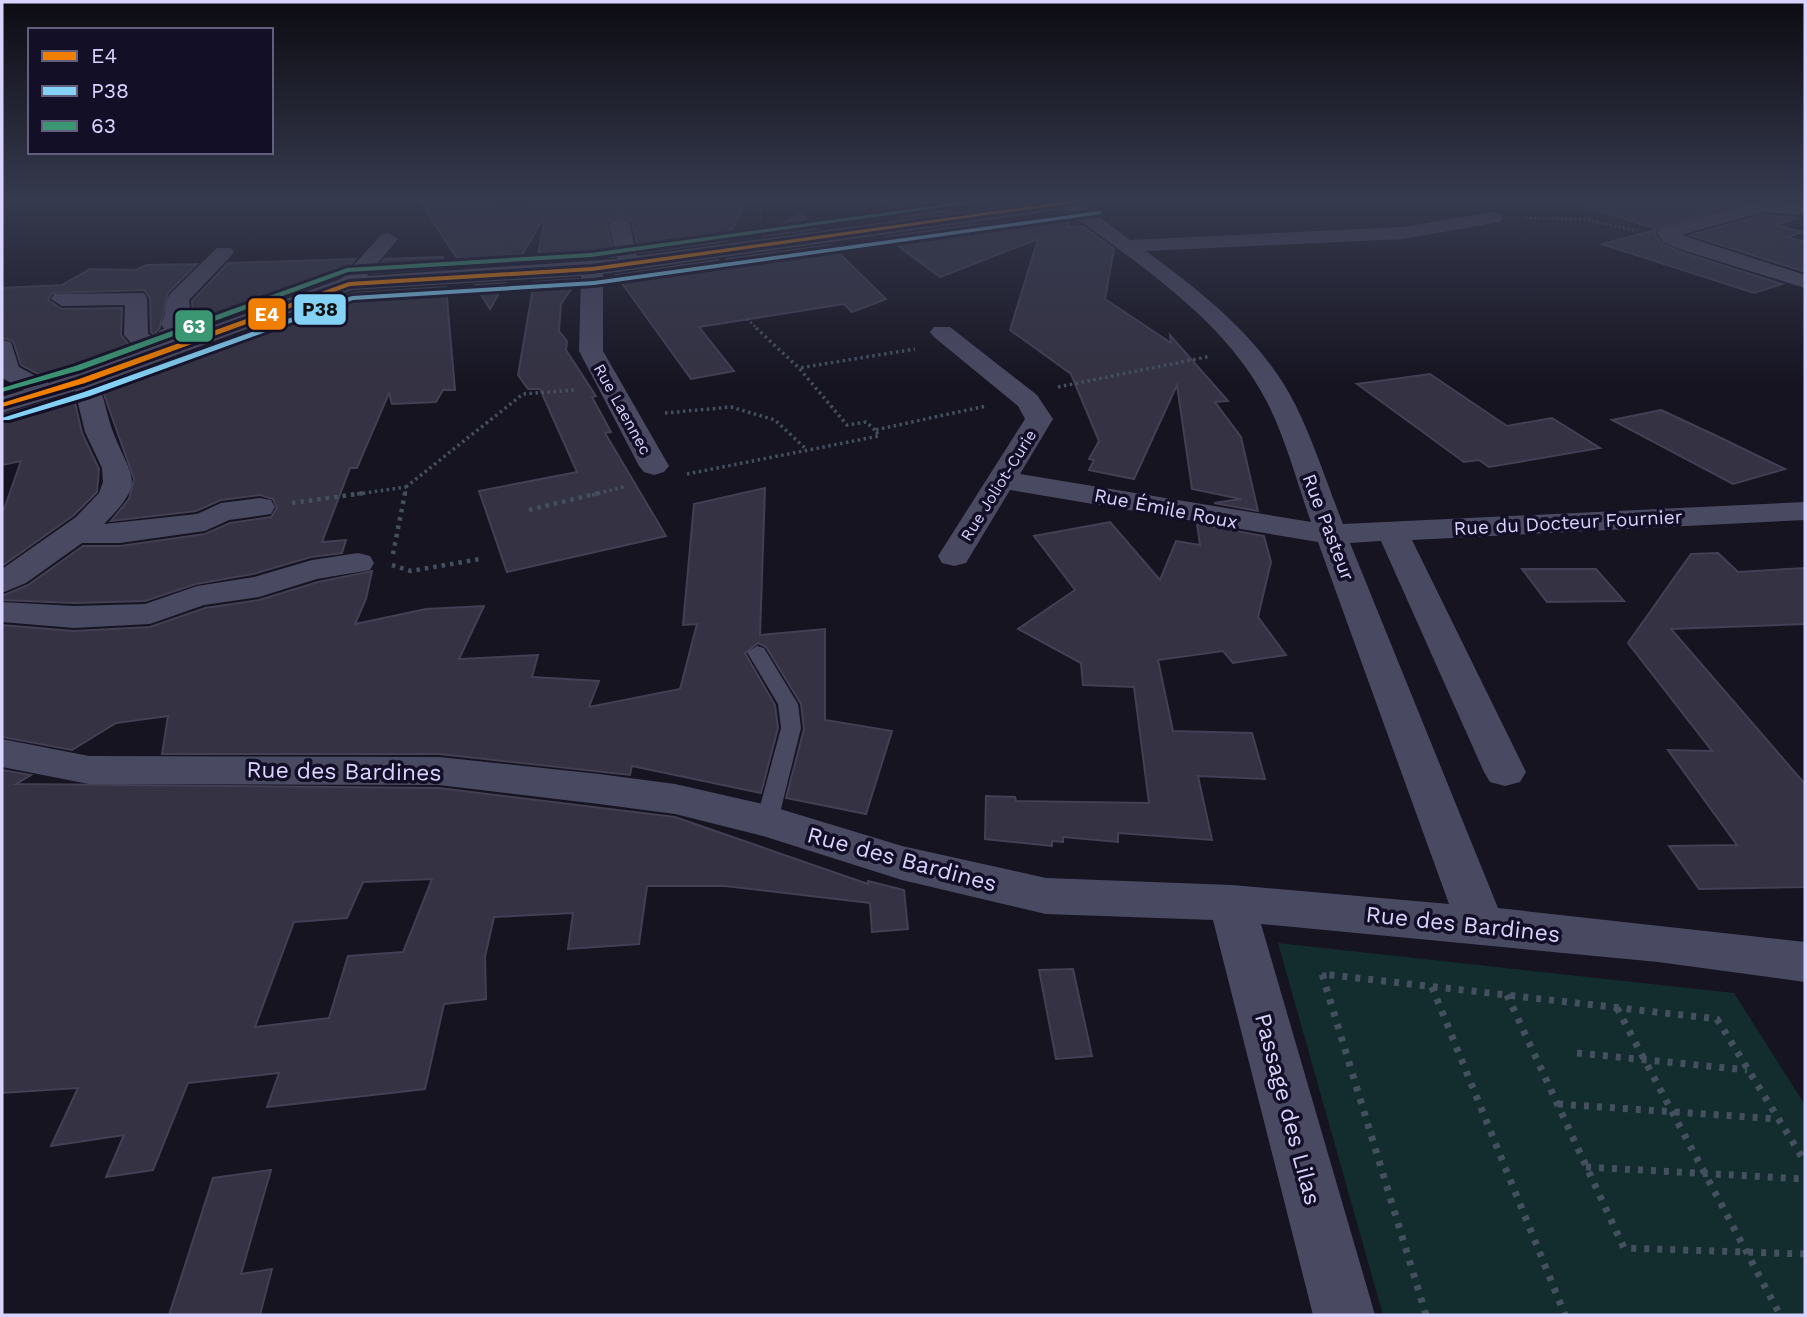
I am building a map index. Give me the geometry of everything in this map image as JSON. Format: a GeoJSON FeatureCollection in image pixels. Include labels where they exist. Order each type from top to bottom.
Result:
{"type":"FeatureCollection","features":[{"type":"Feature","properties":{"kind":"street"},"geometry":{"type":"LineString","coordinates":[[2,405],[82,381],[167,337],[179,313],[178,299],[186,287],[215,260]]}},
{"type":"Feature","properties":{"kind":"street"},"geometry":{"type":"LineString","coordinates":[[349,284],[369,260]]}},
{"type":"Feature","properties":{"kind":"street"},"geometry":{"type":"LineString","coordinates":[[634,260],[636,264]]}},
{"type":"Feature","properties":{"kind":"street"},"geometry":{"type":"LineString","coordinates":[[62,299],[136,298],[136,335],[147,346],[167,337],[349,284],[379,279],[514,276],[661,260]]}},
{"type":"Feature","properties":{"kind":"street","name":"Rue Pasteur"},"geometry":{"type":"LineString","coordinates":[[1144,260],[1188,293],[1246,349],[1281,403],[1481,926]]}},
{"type":"Feature","properties":{"kind":"street"},"geometry":{"type":"LineString","coordinates":[[1736,260],[1805,282]]}},
{"type":"Feature","properties":{"kind":"street","name":"Rue Laennec"},"geometry":{"type":"LineString","coordinates":[[592,269],[591,351],[657,475]]}},
{"type":"Feature","properties":{"kind":"street","name":"Rue Joliot-Curie"},"geometry":{"type":"LineString","coordinates":[[949,337],[1021,396],[1039,419],[954,556]]}},
{"type":"Feature","properties":{"kind":"street"},"geometry":{"type":"LineString","coordinates":[[2,347],[8,371],[48,393]]}},
{"type":"Feature","properties":{"kind":"street"},"geometry":{"type":"LineString","coordinates":[[2,583],[75,534],[103,506],[118,484],[117,467],[100,432],[86,385],[82,381]]}},
{"type":"Feature","properties":{"kind":"street","name":"Rue Émile Roux"},"geometry":{"type":"LineString","coordinates":[[1001,480],[1057,486],[1270,528],[1331,534]]}},
{"type":"Feature","properties":{"kind":"street"},"geometry":{"type":"LineString","coordinates":[[75,534],[120,533],[205,522],[221,512],[260,508]]}},
{"type":"Feature","properties":{"kind":"street","name":"Rue du Docteur Fournier"},"geometry":{"type":"LineString","coordinates":[[1331,534],[1805,511]]}},
{"type":"Feature","properties":{"kind":"street"},"geometry":{"type":"LineString","coordinates":[[1392,530],[1505,772]]}},
{"type":"Feature","properties":{"kind":"street"},"geometry":{"type":"LineString","coordinates":[[2,612],[74,617],[150,614],[197,596],[259,587],[312,570],[375,564]]}},
{"type":"Feature","properties":{"kind":"street","name":"Rue des Bardines"},"geometry":{"type":"LineString","coordinates":[[2,753],[89,769],[439,771],[675,799],[767,821],[902,863],[1046,896],[1232,903],[1481,926],[1805,962]]}},
{"type":"Feature","properties":{"kind":"street","name":"Passage des Lilas"},"geometry":{"type":"LineString","coordinates":[[1232,903],[1344,1315]]}},
{"type":"Feature","properties":{"kind":"lane"},"geometry":{"type":"LineString","coordinates":[[757,652],[788,704],[791,728],[767,821]]}},
{"type":"Feature","properties":{"kind":"path"},"geometry":{"type":"LineString","coordinates":[[529,510],[657,475],[879,436],[866,422],[847,425],[799,368],[747,319]]}},
{"type":"Feature","properties":{"kind":"path"},"geometry":{"type":"LineString","coordinates":[[799,368],[949,337]]}},
{"type":"Feature","properties":{"kind":"path"},"geometry":{"type":"LineString","coordinates":[[875,430],[1246,349]]}},
{"type":"Feature","properties":{"kind":"path"},"geometry":{"type":"LineString","coordinates":[[480,559],[411,571],[375,564],[406,487],[523,394],[567,391],[609,383]]}},
{"type":"Feature","properties":{"kind":"path"},"geometry":{"type":"LineString","coordinates":[[627,419],[731,407],[775,420],[807,450]]}},
{"type":"Feature","properties":{"kind":"path"},"geometry":{"type":"LineString","coordinates":[[260,508],[406,487]]}},
{"type":"Feature","properties":{"kind":"path"},"geometry":{"type":"LineString","coordinates":[[1426,1315],[1322,974],[1717,1019],[1805,1162]]}},
{"type":"Feature","properties":{"kind":"path"},"geometry":{"type":"LineString","coordinates":[[1432,987],[1565,1315]]}},
{"type":"Feature","properties":{"kind":"path"},"geometry":{"type":"LineString","coordinates":[[1507,995],[1624,1248],[1805,1254]]}},
{"type":"Feature","properties":{"kind":"path"},"geometry":{"type":"LineString","coordinates":[[1617,1008],[1780,1315]]}},
{"type":"Feature","properties":{"kind":"path"},"geometry":{"type":"LineString","coordinates":[[1577,1053],[1748,1070]]}},
{"type":"Feature","properties":{"kind":"path"},"geometry":{"type":"LineString","coordinates":[[1558,1104],[1673,1114],[1779,1119]]}},
{"type":"Feature","properties":{"kind":"path"},"geometry":{"type":"LineString","coordinates":[[1586,1167],[1805,1179]]}},
{"type":"Feature","properties":{"kind":"green space"},"geometry":{"type":"Polygon","coordinates":[[[1278,943],[1734,993],[1805,1105],[1805,1315],[1383,1315],[1278,943]]]}},
{"type":"Feature","properties":{"kind":"building"},"geometry":{"type":"Polygon","coordinates":[[[354,260],[340,277],[181,335],[193,314],[192,301],[228,263],[354,260]]]}},
{"type":"Feature","properties":{"kind":"building"},"geometry":{"type":"Polygon","coordinates":[[[384,260],[443,260],[444,268],[373,273],[384,260]]]}},
{"type":"Feature","properties":{"kind":"building"},"geometry":{"type":"Polygon","coordinates":[[[459,260],[519,260],[517,263],[463,267],[459,260]]]}},
{"type":"Feature","properties":{"kind":"building"},"geometry":{"type":"Polygon","coordinates":[[[718,260],[716,266],[725,260],[847,260],[886,299],[852,312],[844,304],[699,327],[734,371],[691,379],[616,275],[718,260]]]}},
{"type":"Feature","properties":{"kind":"building"},"geometry":{"type":"Polygon","coordinates":[[[918,260],[983,260],[940,277],[918,260]]]}},
{"type":"Feature","properties":{"kind":"building"},"geometry":{"type":"Polygon","coordinates":[[[1031,260],[1112,260],[1105,299],[1171,343],[1170,335],[1228,401],[1215,402],[1241,437],[1258,511],[1214,503],[1241,499],[1192,489],[1177,385],[1134,479],[1089,470],[1094,460],[1089,459],[1099,441],[1071,374],[1010,330],[1031,260]]]}},
{"type":"Feature","properties":{"kind":"building"},"geometry":{"type":"Polygon","coordinates":[[[1653,260],[1708,260],[1782,284],[1754,293],[1653,260]]]}},
{"type":"Feature","properties":{"kind":"building"},"geometry":{"type":"Polygon","coordinates":[[[1769,260],[1805,260],[1805,272],[1769,260]]]}},
{"type":"Feature","properties":{"kind":"building"},"geometry":{"type":"Polygon","coordinates":[[[197,264],[168,293],[160,327],[154,335],[151,332],[150,298],[144,290],[52,293],[48,300],[62,309],[122,308],[121,335],[134,351],[49,380],[21,365],[13,341],[2,338],[2,288],[62,285],[90,269],[136,270],[147,265],[197,264]]]}},
{"type":"Feature","properties":{"kind":"building"},"geometry":{"type":"Polygon","coordinates":[[[578,279],[561,304],[559,331],[567,341],[566,350],[596,396],[592,397],[611,432],[605,433],[666,536],[507,572],[479,491],[577,472],[540,389],[528,389],[518,375],[534,282],[578,279]]]}},
{"type":"Feature","properties":{"kind":"building"},"geometry":{"type":"Polygon","coordinates":[[[505,283],[490,309],[475,285],[505,283]]]}},
{"type":"Feature","properties":{"kind":"building"},"geometry":{"type":"Polygon","coordinates":[[[446,287],[455,390],[443,390],[436,402],[392,404],[389,393],[357,468],[350,468],[322,542],[346,540],[342,553],[311,557],[253,574],[196,584],[145,601],[74,603],[2,600],[2,596],[28,585],[83,546],[120,546],[205,534],[230,523],[271,517],[277,508],[273,499],[260,495],[221,500],[196,511],[111,521],[129,499],[134,479],[101,386],[353,293],[446,287]]]}},
{"type":"Feature","properties":{"kind":"building"},"geometry":{"type":"Polygon","coordinates":[[[1430,374],[1507,426],[1552,418],[1600,448],[1489,467],[1479,460],[1464,462],[1357,384],[1430,374]]]}},
{"type":"Feature","properties":{"kind":"building"},"geometry":{"type":"Polygon","coordinates":[[[73,394],[82,433],[99,469],[97,492],[74,515],[2,566],[2,515],[21,461],[2,465],[2,415],[73,394]]]}},
{"type":"Feature","properties":{"kind":"building"},"geometry":{"type":"Polygon","coordinates":[[[1661,410],[1785,469],[1733,484],[1612,420],[1661,410]]]}},
{"type":"Feature","properties":{"kind":"building"},"geometry":{"type":"Polygon","coordinates":[[[765,488],[760,635],[825,629],[825,720],[892,731],[866,814],[786,798],[804,729],[801,704],[766,647],[758,643],[745,653],[775,705],[778,728],[761,793],[632,766],[630,775],[439,754],[162,754],[168,716],[116,723],[72,750],[2,737],[2,625],[74,631],[150,627],[205,608],[259,600],[318,582],[372,571],[366,599],[355,624],[426,609],[484,606],[459,659],[538,655],[532,677],[599,681],[589,707],[680,689],[697,624],[683,625],[694,504],[765,488]]]}},
{"type":"Feature","properties":{"kind":"building"},"geometry":{"type":"Polygon","coordinates":[[[1110,522],[1160,580],[1176,541],[1200,545],[1197,524],[1264,536],[1271,562],[1258,617],[1286,655],[1233,663],[1223,651],[1158,660],[1173,731],[1252,733],[1265,779],[1198,776],[1212,840],[1118,833],[1118,842],[1063,837],[1063,842],[1052,841],[1052,846],[985,839],[986,796],[1015,797],[1016,801],[1149,803],[1134,687],[1083,685],[1081,663],[1018,629],[1075,590],[1034,536],[1110,522]]]}},
{"type":"Feature","properties":{"kind":"building"},"geometry":{"type":"Polygon","coordinates":[[[1718,553],[1738,572],[1805,568],[1805,624],[1671,629],[1805,784],[1805,887],[1699,889],[1669,846],[1737,845],[1668,750],[1712,751],[1628,643],[1691,554],[1718,553]]]}},
{"type":"Feature","properties":{"kind":"building"},"geometry":{"type":"Polygon","coordinates":[[[1522,569],[1596,569],[1624,601],[1547,602],[1522,569]]]}},
{"type":"Feature","properties":{"kind":"building"},"geometry":{"type":"Polygon","coordinates":[[[2,770],[31,775],[16,784],[439,788],[675,817],[868,884],[868,881],[904,890],[908,929],[872,932],[870,903],[725,886],[647,886],[639,944],[568,949],[573,913],[494,917],[485,957],[486,999],[444,1004],[425,1089],[267,1107],[279,1073],[188,1083],[153,1170],[106,1177],[124,1135],[51,1146],[78,1088],[2,1093],[2,770]],[[432,879],[363,882],[347,918],[294,922],[255,1027],[329,1018],[348,956],[403,952],[432,879]]]}},
{"type":"Feature","properties":{"kind":"building"},"geometry":{"type":"Polygon","coordinates":[[[1073,969],[1092,1056],[1056,1059],[1039,970],[1073,969]]]}},
{"type":"Feature","properties":{"kind":"building"},"geometry":{"type":"Polygon","coordinates":[[[271,1170],[241,1274],[272,1269],[260,1315],[169,1315],[213,1178],[271,1170]]]}},
{"type":"Feature","properties":{"kind":"transit line","name":"63"},"geometry":{"type":"LineString","coordinates":[[2,390],[78,368],[347,270],[502,260]]}},
{"type":"Feature","properties":{"kind":"transit line","name":"E4"},"geometry":{"type":"LineString","coordinates":[[2,405],[82,381],[349,284],[592,269],[654,260]]}},
{"type":"Feature","properties":{"kind":"transit line","name":"P38"},"geometry":{"type":"LineString","coordinates":[[6,418],[87,394],[352,298],[594,283],[757,260]]}}]}
